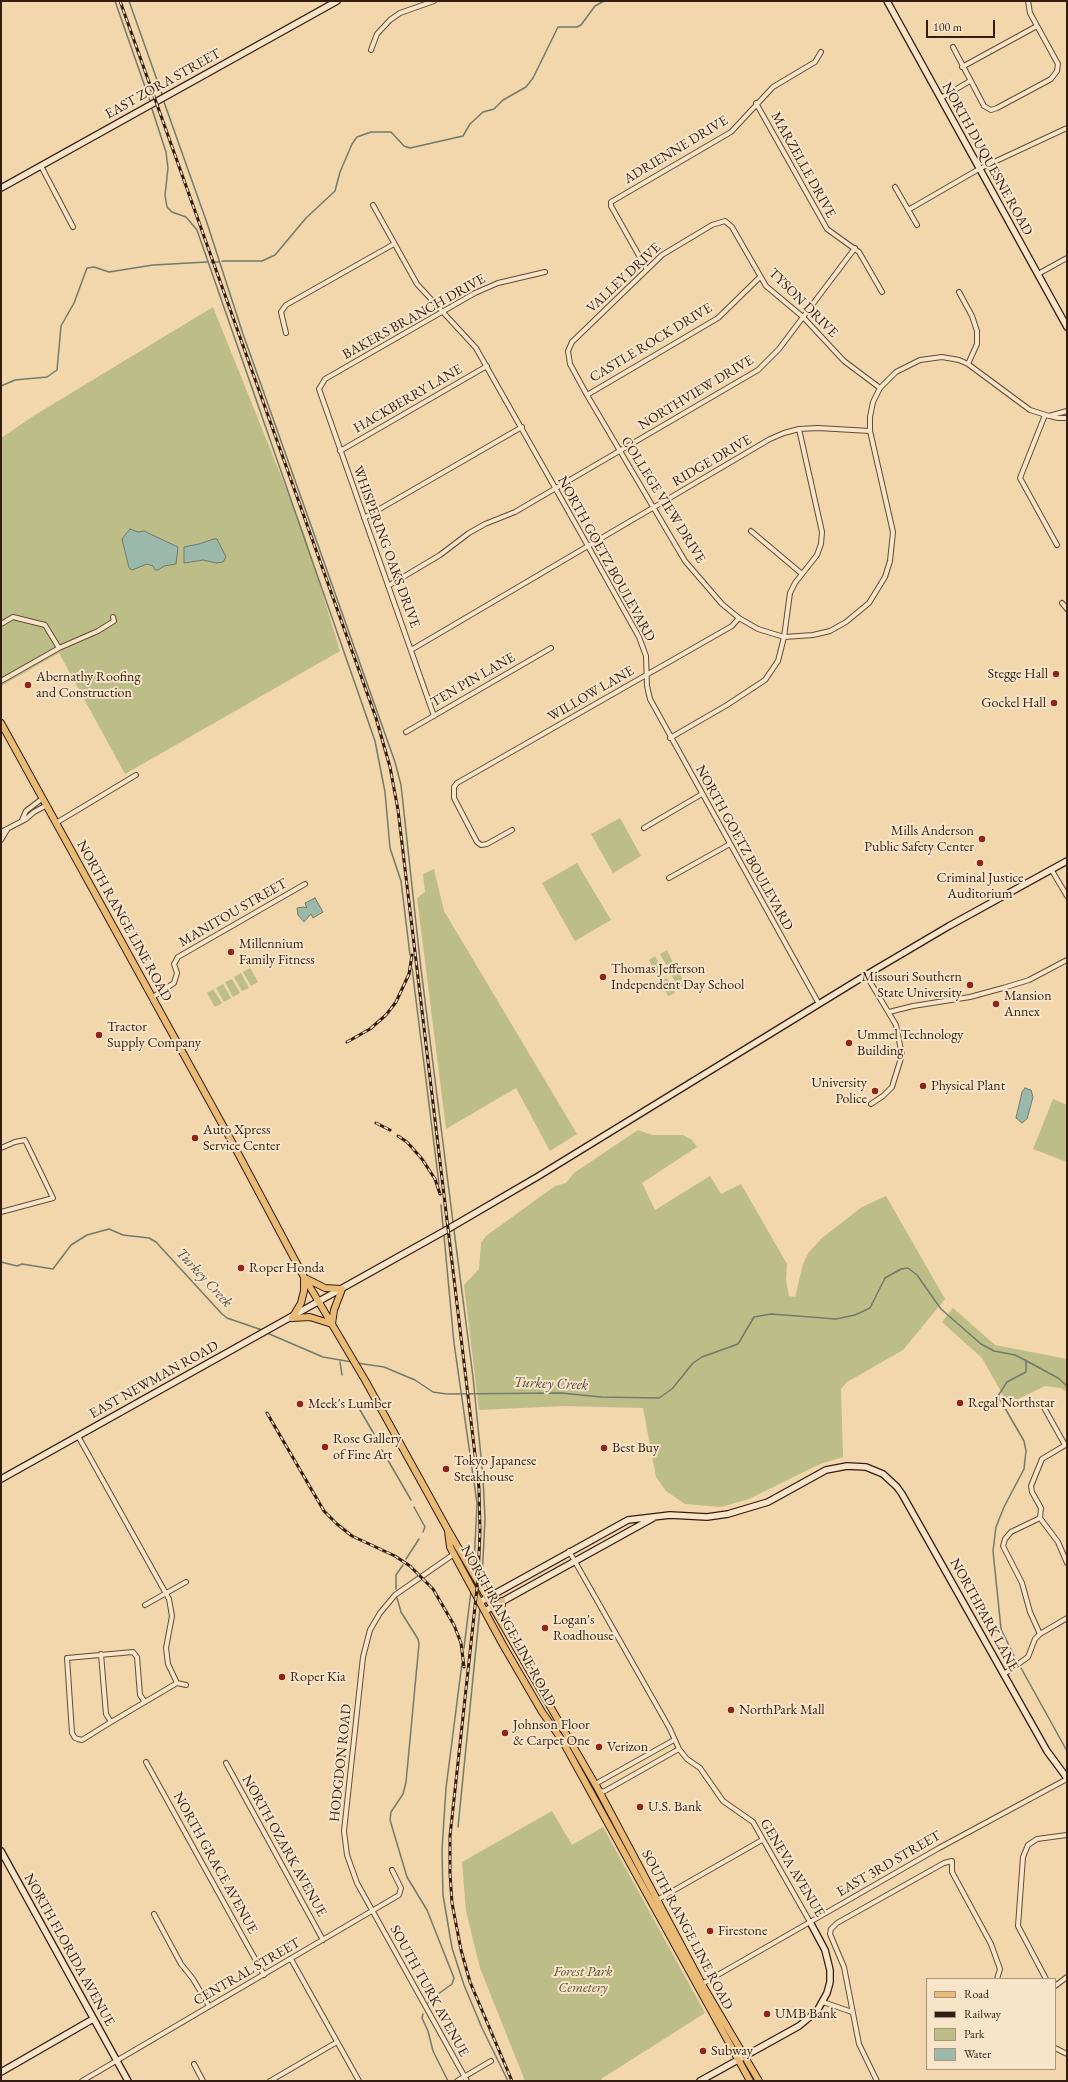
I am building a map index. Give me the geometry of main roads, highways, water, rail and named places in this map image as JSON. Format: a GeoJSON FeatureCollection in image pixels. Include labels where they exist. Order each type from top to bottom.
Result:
{"type":"FeatureCollection","features":[{"type":"Feature","properties":{"kind":"main road","name":"NORTH RANGE LINE ROAD"},"geometry":{"type":"LineString","coordinates":[[1,723],[153,997],[304,1277],[448,1530],[488,1597],[531,1675],[598,1788]]}},
{"type":"Feature","properties":{"kind":"main road"},"geometry":{"type":"LineString","coordinates":[[304,1277],[325,1288],[342,1289],[334,1310],[332,1324],[316,1318],[292,1318],[301,1303],[304,1291],[304,1277]]}},
{"type":"Feature","properties":{"kind":"main road","name":"NORTH RANGE LINE ROAD"},"geometry":{"type":"LineString","coordinates":[[448,1530],[450,1547],[480,1602],[542,1712],[562,1740],[591,1792]]}},
{"type":"Feature","properties":{"kind":"main road"},"geometry":{"type":"LineString","coordinates":[[502,1601],[501,1613],[530,1665],[531,1675]]}},
{"type":"Feature","properties":{"kind":"main road","name":"SOUTH RANGE LINE ROAD"},"geometry":{"type":"LineString","coordinates":[[598,1788],[702,1984],[728,2030],[760,2081]]}},
{"type":"Feature","properties":{"kind":"main road","name":"SOUTH RANGE LINE ROAD"},"geometry":{"type":"LineString","coordinates":[[591,1792],[750,2081]]}},
{"type":"Feature","properties":{"kind":"water"},"geometry":{"type":"Polygon","coordinates":[[[130,529],[138,532],[144,531],[178,547],[176,564],[164,566],[158,570],[155,570],[153,566],[147,564],[132,570],[129,568],[122,539],[130,529]]]}},
{"type":"Feature","properties":{"kind":"water"},"geometry":{"type":"Polygon","coordinates":[[[217,539],[226,557],[223,562],[216,563],[203,560],[184,563],[184,547],[217,539]]]}},
{"type":"Feature","properties":{"kind":"water"},"geometry":{"type":"Polygon","coordinates":[[[315,898],[323,912],[313,918],[311,914],[304,922],[298,915],[297,908],[307,908],[305,903],[315,898]]]}},
{"type":"Feature","properties":{"kind":"water"},"geometry":{"type":"Polygon","coordinates":[[[1025,1088],[1031,1090],[1033,1097],[1027,1119],[1022,1123],[1016,1118],[1022,1092],[1025,1088]]]}},
{"type":"Feature","properties":{"kind":"waterway"},"geometry":{"type":"LineString","coordinates":[[115,1],[150,101]]}},
{"type":"Feature","properties":{"kind":"waterway"},"geometry":{"type":"LineString","coordinates":[[129,1],[162,94]]}},
{"type":"Feature","properties":{"kind":"waterway"},"geometry":{"type":"LineString","coordinates":[[222,261],[262,261],[275,255],[306,218],[335,191],[340,172],[352,144],[357,137],[371,132],[391,132],[404,146],[410,148],[463,136],[470,124],[483,112],[494,109],[503,100],[526,87],[533,78],[558,27],[577,27],[581,25],[595,6],[604,1]]}},
{"type":"Feature","properties":{"kind":"waterway"},"geometry":{"type":"LineString","coordinates":[[164,102],[207,223],[243,334],[395,762],[401,785],[421,969],[453,1222]]}},
{"type":"Feature","properties":{"kind":"waterway"},"geometry":{"type":"LineString","coordinates":[[152,109],[166,152],[168,168],[165,195],[167,207],[172,212],[186,217],[197,230],[375,741],[385,792],[390,848],[401,881],[410,955]]}},
{"type":"Feature","properties":{"kind":"waterway"},"geometry":{"type":"LineString","coordinates":[[1,386],[15,380],[47,377],[57,370],[61,326],[74,303],[87,268],[94,267],[109,272],[153,265],[207,262]]}},
{"type":"Feature","properties":{"kind":"waterway"},"geometry":{"type":"LineString","coordinates":[[211,262],[219,262]]}},
{"type":"Feature","properties":{"kind":"waterway"},"geometry":{"type":"LineString","coordinates":[[412,968],[439,1184]]}},
{"type":"Feature","properties":{"kind":"waterway"},"geometry":{"type":"LineString","coordinates":[[441,1205],[443,1227]]}},
{"type":"Feature","properties":{"kind":"waterway","name":"Turkey Creek"},"geometry":{"type":"LineString","coordinates":[[1,1262],[17,1266],[22,1264],[53,1269],[71,1245],[87,1235],[109,1229],[123,1235],[149,1238],[156,1242],[222,1314],[227,1318],[262,1330]]}},
{"type":"Feature","properties":{"kind":"waterway"},"geometry":{"type":"LineString","coordinates":[[454,1230],[473,1377],[483,1477],[485,1519],[482,1579]]}},
{"type":"Feature","properties":{"kind":"waterway"},"geometry":{"type":"LineString","coordinates":[[444,1236],[454,1343],[477,1503],[474,1565]]}},
{"type":"Feature","properties":{"kind":"waterway","name":"Turkey Creek"},"geometry":{"type":"LineString","coordinates":[[357,1363],[384,1367],[415,1380],[433,1392],[447,1394],[561,1393],[601,1397],[659,1398],[672,1389],[693,1363],[702,1357],[738,1344],[754,1317],[771,1314],[836,1319],[855,1315],[870,1308],[885,1278],[901,1269],[908,1268],[917,1275],[941,1309],[981,1344],[994,1351],[1015,1355],[1058,1378],[1067,1386]]}},
{"type":"Feature","properties":{"kind":"waterway","name":"Turkey Creek"},"geometry":{"type":"LineString","coordinates":[[267,1333],[323,1357],[352,1362]]}},
{"type":"Feature","properties":{"kind":"waterway"},"geometry":{"type":"LineString","coordinates":[[1017,1662],[1001,1629],[993,1551],[996,1527],[1004,1507],[1024,1469],[1026,1451],[1024,1441],[998,1396],[1007,1382],[1026,1372],[1026,1360]]}},
{"type":"Feature","properties":{"kind":"waterway"},"geometry":{"type":"LineString","coordinates":[[340,1362],[342,1375]]}},
{"type":"Feature","properties":{"kind":"waterway"},"geometry":{"type":"LineString","coordinates":[[360,1410],[374,1434]]}},
{"type":"Feature","properties":{"kind":"waterway"},"geometry":{"type":"LineString","coordinates":[[382,1450],[411,1500]]}},
{"type":"Feature","properties":{"kind":"waterway"},"geometry":{"type":"LineString","coordinates":[[414,1507],[425,1527],[423,1532]]}},
{"type":"Feature","properties":{"kind":"waterway"},"geometry":{"type":"LineString","coordinates":[[406,1559],[419,1539]]}},
{"type":"Feature","properties":{"kind":"waterway"},"geometry":{"type":"LineString","coordinates":[[396,1589],[396,1575],[403,1565]]}},
{"type":"Feature","properties":{"kind":"waterway"},"geometry":{"type":"LineString","coordinates":[[464,1648],[471,1591]]}},
{"type":"Feature","properties":{"kind":"waterway"},"geometry":{"type":"LineString","coordinates":[[397,1598],[401,1612],[418,1639],[419,1644],[406,1782],[403,1794],[391,1812],[390,1820],[407,1877],[427,1910],[454,1978],[452,1984],[428,2003]]}},
{"type":"Feature","properties":{"kind":"waterway"},"geometry":{"type":"LineString","coordinates":[[458,1827],[480,1608]]}},
{"type":"Feature","properties":{"kind":"waterway"},"geometry":{"type":"LineString","coordinates":[[462,1663],[446,1788],[442,1850],[443,1895],[452,1948],[464,1985],[482,2028],[508,2081]]}},
{"type":"Feature","properties":{"kind":"waterway"},"geometry":{"type":"LineString","coordinates":[[1021,1668],[1067,1751]]}},
{"type":"Feature","properties":{"kind":"waterway"},"geometry":{"type":"LineString","coordinates":[[423,2014],[422,2018],[428,2031],[433,2051],[448,2081]]}},
{"type":"Feature","properties":{"kind":"railway"},"geometry":{"type":"LineString","coordinates":[[120,1],[376,718],[390,767],[398,810],[479,1488],[480,1531],[478,1579],[450,1836],[452,1903],[461,1950],[470,1982],[512,2081]]}},
{"type":"Feature","properties":{"kind":"railway"},"geometry":{"type":"LineString","coordinates":[[347,1042],[370,1029],[386,1015],[396,1002],[409,974],[412,955]]}},
{"type":"Feature","properties":{"kind":"railway"},"geometry":{"type":"LineString","coordinates":[[376,1123],[390,1130]]}},
{"type":"Feature","properties":{"kind":"railway"},"geometry":{"type":"LineString","coordinates":[[398,1136],[407,1142],[422,1159],[435,1179],[440,1194]]}},
{"type":"Feature","properties":{"kind":"railway"},"geometry":{"type":"LineString","coordinates":[[267,1413],[324,1511],[352,1536],[395,1556],[410,1566],[433,1589],[454,1625],[461,1643],[464,1667]]}},
{"type":"Feature","properties":{"kind":"place","name":"Stegge Hall"},"geometry":{"type":"Point","coordinates":[1056,674]}},
{"type":"Feature","properties":{"kind":"place","name":"Abernathy Roofing and Construction"},"geometry":{"type":"Point","coordinates":[28,685]}},
{"type":"Feature","properties":{"kind":"place","name":"Gockel Hall"},"geometry":{"type":"Point","coordinates":[1054,703]}},
{"type":"Feature","properties":{"kind":"place","name":"Mills Anderson Public Safety Center"},"geometry":{"type":"Point","coordinates":[982,839]}},
{"type":"Feature","properties":{"kind":"place","name":"Criminal Justice Auditorium"},"geometry":{"type":"Point","coordinates":[980,863]}},
{"type":"Feature","properties":{"kind":"place","name":"Millennium Family Fitness"},"geometry":{"type":"Point","coordinates":[231,952]}},
{"type":"Feature","properties":{"kind":"place","name":"Thomas Jefferson Independent Day School"},"geometry":{"type":"Point","coordinates":[603,977]}},
{"type":"Feature","properties":{"kind":"place","name":"Missouri Southern State University"},"geometry":{"type":"Point","coordinates":[970,985]}},
{"type":"Feature","properties":{"kind":"place","name":"Mansion Annex"},"geometry":{"type":"Point","coordinates":[996,1004]}},
{"type":"Feature","properties":{"kind":"place","name":"Tractor Supply Company"},"geometry":{"type":"Point","coordinates":[99,1035]}},
{"type":"Feature","properties":{"kind":"place","name":"Ummel Technology Building"},"geometry":{"type":"Point","coordinates":[849,1043]}},
{"type":"Feature","properties":{"kind":"place","name":"Physical Plant"},"geometry":{"type":"Point","coordinates":[923,1086]}},
{"type":"Feature","properties":{"kind":"place","name":"University Police"},"geometry":{"type":"Point","coordinates":[875,1091]}},
{"type":"Feature","properties":{"kind":"place","name":"Auto Xpress Service Center"},"geometry":{"type":"Point","coordinates":[195,1138]}},
{"type":"Feature","properties":{"kind":"place","name":"Roper Honda"},"geometry":{"type":"Point","coordinates":[241,1268]}},
{"type":"Feature","properties":{"kind":"place","name":"Regal Northstar"},"geometry":{"type":"Point","coordinates":[960,1403]}},
{"type":"Feature","properties":{"kind":"place","name":"Meek's Lumber"},"geometry":{"type":"Point","coordinates":[300,1404]}},
{"type":"Feature","properties":{"kind":"place","name":"Rose Gallery of Fine Art"},"geometry":{"type":"Point","coordinates":[325,1447]}},
{"type":"Feature","properties":{"kind":"place","name":"Best Buy"},"geometry":{"type":"Point","coordinates":[604,1448]}},
{"type":"Feature","properties":{"kind":"place","name":"Tokyo Japanese Steakhouse"},"geometry":{"type":"Point","coordinates":[446,1469]}},
{"type":"Feature","properties":{"kind":"place","name":"Logan's Roadhouse"},"geometry":{"type":"Point","coordinates":[545,1628]}},
{"type":"Feature","properties":{"kind":"place","name":"Roper Kia"},"geometry":{"type":"Point","coordinates":[282,1677]}},
{"type":"Feature","properties":{"kind":"place","name":"NorthPark Mall"},"geometry":{"type":"Point","coordinates":[731,1710]}},
{"type":"Feature","properties":{"kind":"place","name":"Johnson Floor & Carpet One"},"geometry":{"type":"Point","coordinates":[505,1733]}},
{"type":"Feature","properties":{"kind":"place","name":"Verizon"},"geometry":{"type":"Point","coordinates":[599,1747]}},
{"type":"Feature","properties":{"kind":"place","name":"U.S. Bank"},"geometry":{"type":"Point","coordinates":[640,1807]}},
{"type":"Feature","properties":{"kind":"place","name":"Firestone"},"geometry":{"type":"Point","coordinates":[710,1931]}},
{"type":"Feature","properties":{"kind":"place","name":"UMB Bank"},"geometry":{"type":"Point","coordinates":[767,2014]}},
{"type":"Feature","properties":{"kind":"place","name":"Subway"},"geometry":{"type":"Point","coordinates":[703,2051]}},
{"type":"Feature","properties":{"kind":"park label","name":"Forest Park Cemetery"},"geometry":{"type":"Point","coordinates":[583,1980]}}]}
